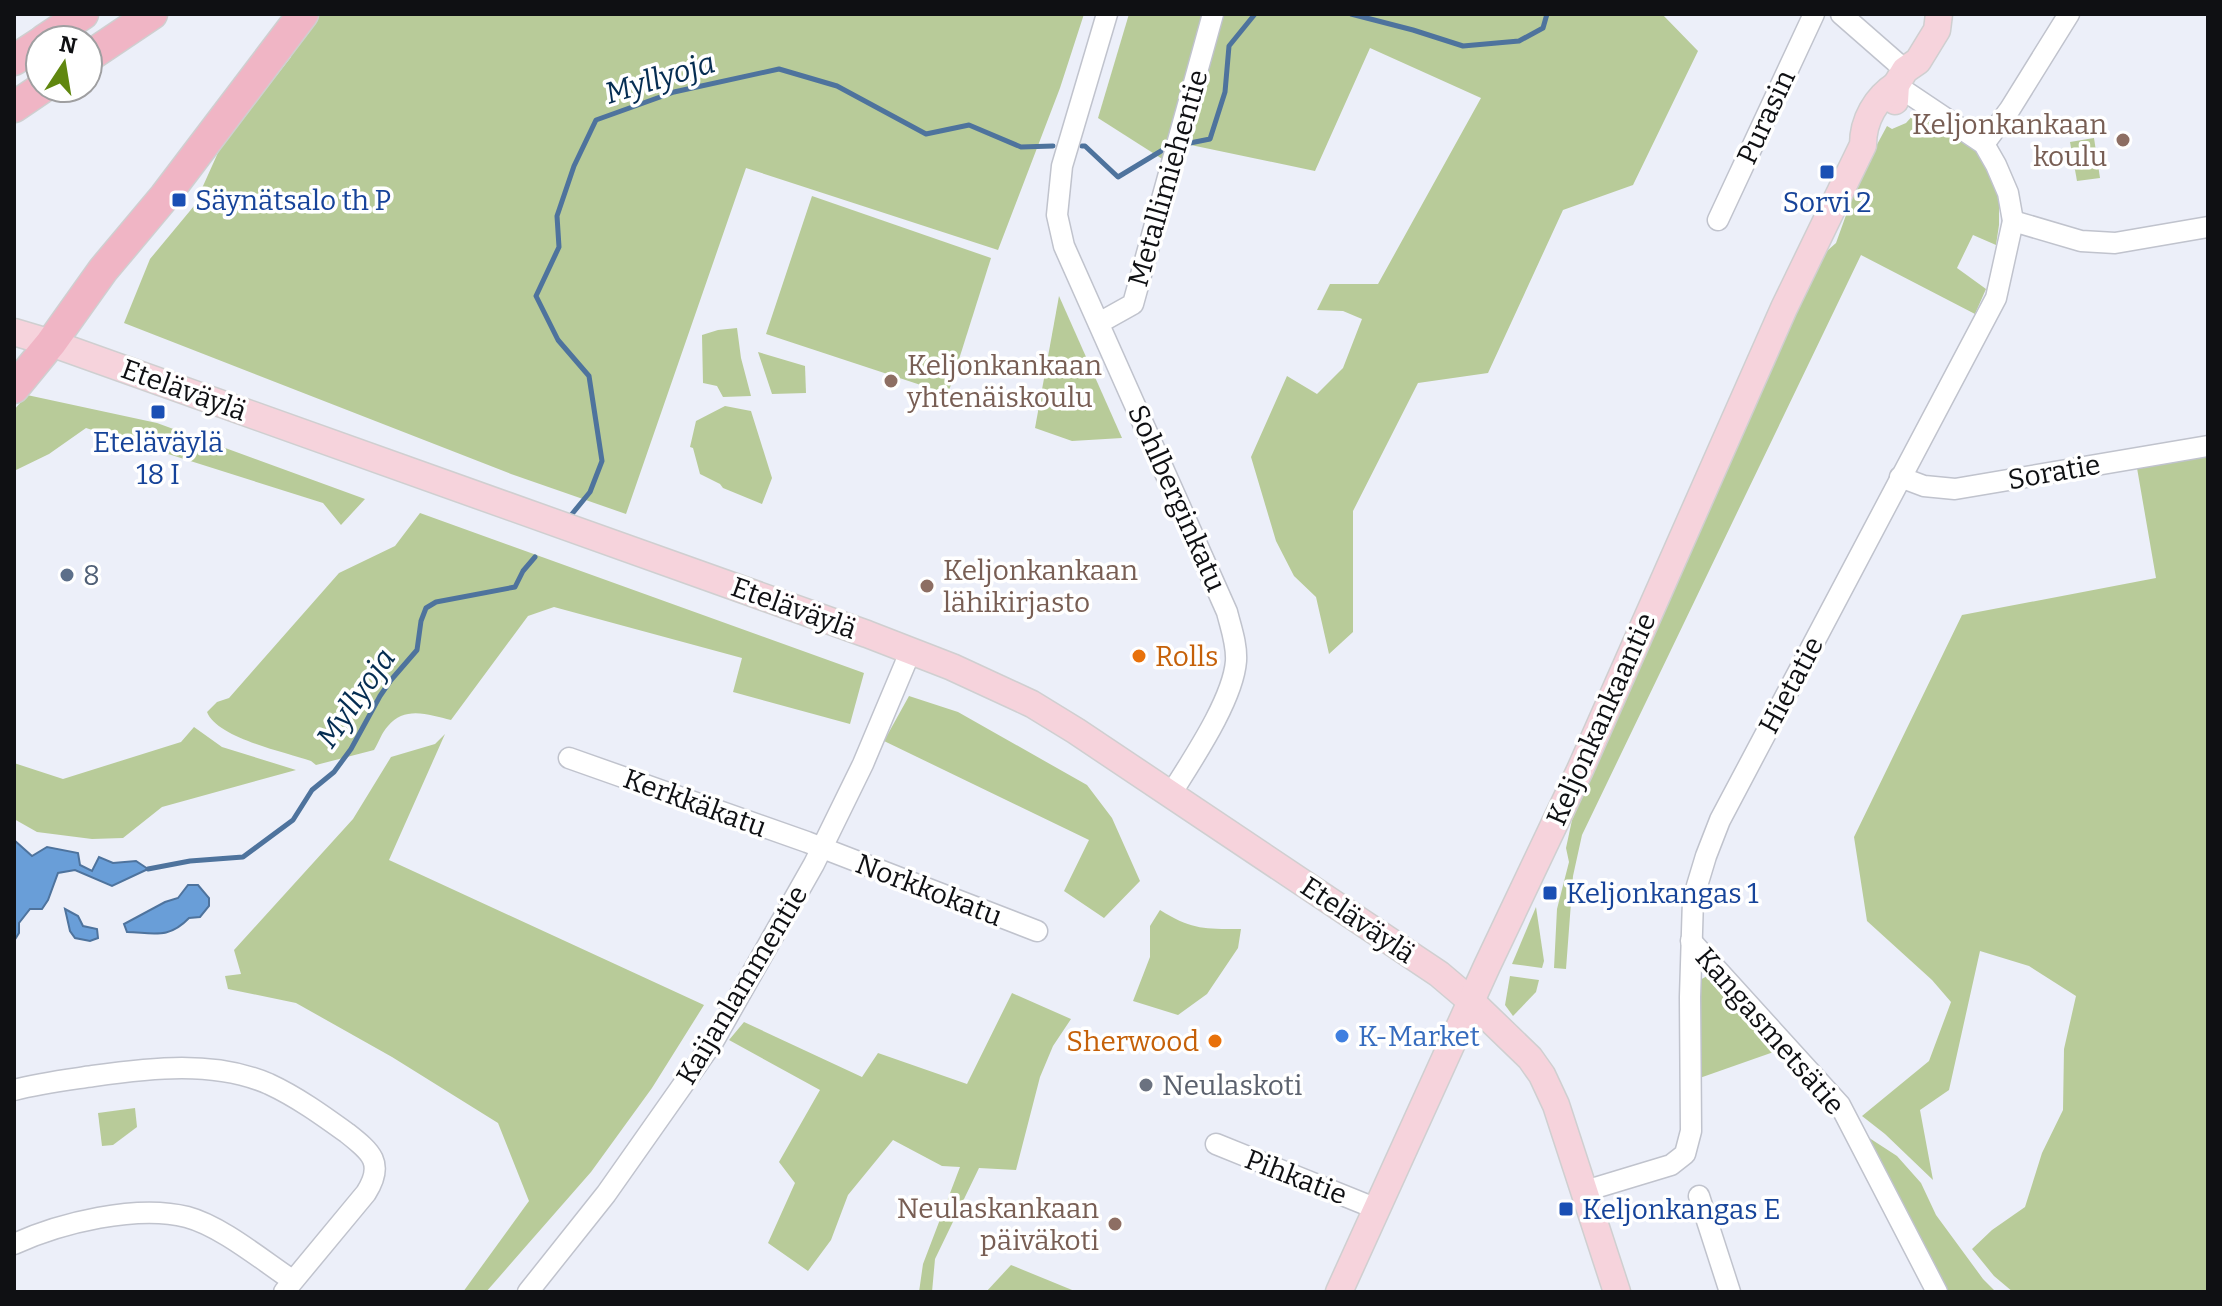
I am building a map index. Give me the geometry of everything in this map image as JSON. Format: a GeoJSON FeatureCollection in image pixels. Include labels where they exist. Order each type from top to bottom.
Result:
{"type":"FeatureCollection","features":[{"type":"Feature","properties":{"kind":"highway"},"geometry":{"type":"LineString","coordinates":[[104,46],[152,14]]}},
{"type":"Feature","properties":{"kind":"highway"},"geometry":{"type":"LineString","coordinates":[[14,388],[303,14]]}},
{"type":"Feature","properties":{"kind":"main road","name":"Keljonkankaantie"},"geometry":{"type":"LineString","coordinates":[[1339,1292],[1580,770],[1784,308],[1863,145],[1876,135],[1895,101],[1906,54],[1926,22],[1939,14]]}},
{"type":"Feature","properties":{"kind":"main road","name":"Eteläväylä"},"geometry":{"type":"LineString","coordinates":[[14,324],[51,343]]}},
{"type":"Feature","properties":{"kind":"main road","name":"Eteläväylä"},"geometry":{"type":"LineString","coordinates":[[14,332],[911,650],[1032,704],[1439,974],[1530,1058],[1556,1105],[1617,1292]]}},
{"type":"Feature","properties":{"kind":"street","name":"Sohlberginkatu"},"geometry":{"type":"LineString","coordinates":[[1107,14],[1062,166],[1057,215],[1064,246],[1227,612],[1236,659],[1232,684],[1195,756],[1171,794]]}},
{"type":"Feature","properties":{"kind":"street","name":"Metallimiehentie"},"geometry":{"type":"LineString","coordinates":[[1099,323],[1133,304],[1213,14]]}},
{"type":"Feature","properties":{"kind":"street","name":"Purasin"},"geometry":{"type":"LineString","coordinates":[[1718,220],[1814,14]]}},
{"type":"Feature","properties":{"kind":"street"},"geometry":{"type":"LineString","coordinates":[[1841,14],[1900,78],[1984,144],[2010,109],[2069,14]]}},
{"type":"Feature","properties":{"kind":"street","name":"Hietatie"},"geometry":{"type":"LineString","coordinates":[[1585,1191],[1671,1165],[1685,1154],[1691,1131],[1693,899],[1720,820],[1996,298],[2013,221],[2008,193],[1984,144]]}},
{"type":"Feature","properties":{"kind":"street"},"geometry":{"type":"LineString","coordinates":[[2013,221],[2081,241],[2115,243],[2208,227]]}},
{"type":"Feature","properties":{"kind":"street","name":"Soratie"},"geometry":{"type":"LineString","coordinates":[[1900,477],[1924,486],[1955,489],[2208,446]]}},
{"type":"Feature","properties":{"kind":"street","name":"Kaijanlammentie"},"geometry":{"type":"LineString","coordinates":[[528,1292],[606,1194],[713,1042],[772,942],[822,848],[863,764],[911,650]]}},
{"type":"Feature","properties":{"kind":"street","name":"Kerkkäkatu"},"geometry":{"type":"LineString","coordinates":[[569,758],[822,848]]}},
{"type":"Feature","properties":{"kind":"street","name":"Norkkokatu"},"geometry":{"type":"LineString","coordinates":[[822,848],[1037,931]]}},
{"type":"Feature","properties":{"kind":"street","name":"Kangasmetsätie"},"geometry":{"type":"LineString","coordinates":[[1691,941],[1840,1105],[1937,1292]]}},
{"type":"Feature","properties":{"kind":"street"},"geometry":{"type":"LineString","coordinates":[[14,1090],[150,1068],[223,1071],[267,1083],[311,1106],[364,1147],[376,1167],[372,1184],[288,1286],[214,1228],[188,1217],[152,1212],[98,1219],[42,1231],[14,1244]]}},
{"type":"Feature","properties":{"kind":"street","name":"Pihkatie"},"geometry":{"type":"LineString","coordinates":[[1216,1144],[1377,1209]]}},
{"type":"Feature","properties":{"kind":"street"},"geometry":{"type":"LineString","coordinates":[[1699,1196],[1730,1292]]}},
{"type":"Feature","properties":{"kind":"green space"},"geometry":{"type":"Polygon","coordinates":[[[317,14],[1084,14],[1060,88],[998,250],[746,168],[626,514],[511,474],[124,323],[150,259],[194,206],[221,146],[291,57],[285,51],[317,14]]]}},
{"type":"Feature","properties":{"kind":"green space"},"geometry":{"type":"Polygon","coordinates":[[[1129,14],[1207,14],[1167,162],[1098,118],[1129,14]]]}},
{"type":"Feature","properties":{"kind":"green space"},"geometry":{"type":"Polygon","coordinates":[[[1224,14],[1662,14],[1698,51],[1633,185],[1563,210],[1488,373],[1418,383],[1353,511],[1353,632],[1329,654],[1316,597],[1294,576],[1276,541],[1251,457],[1287,376],[1317,394],[1343,368],[1362,319],[1343,311],[1317,310],[1330,284],[1378,284],[1481,98],[1370,48],[1315,171],[1186,144],[1224,14]]]}},
{"type":"Feature","properties":{"kind":"green space"},"geometry":{"type":"Polygon","coordinates":[[[1915,113],[1979,153],[1999,196],[1996,245],[1973,235],[1957,268],[1986,289],[1975,314],[1861,255],[1582,835],[1573,876],[1566,969],[1554,968],[1557,909],[1569,862],[1566,848],[1572,820],[1819,258],[1836,243],[1860,176],[1887,126],[1892,129],[1906,123],[1915,113]]]}},
{"type":"Feature","properties":{"kind":"green space"},"geometry":{"type":"Polygon","coordinates":[[[2094,138],[2100,178],[2077,181],[2070,142],[2094,138]]]}},
{"type":"Feature","properties":{"kind":"green space"},"geometry":{"type":"Polygon","coordinates":[[[812,196],[991,258],[948,394],[766,334],[812,196]]]}},
{"type":"Feature","properties":{"kind":"green space"},"geometry":{"type":"Polygon","coordinates":[[[1059,296],[1122,438],[1072,441],[1035,428],[1059,296]]]}},
{"type":"Feature","properties":{"kind":"green space"},"geometry":{"type":"Polygon","coordinates":[[[737,328],[751,396],[723,397],[717,386],[703,383],[702,335],[737,328]]]}},
{"type":"Feature","properties":{"kind":"green space"},"geometry":{"type":"Polygon","coordinates":[[[758,352],[805,366],[806,393],[772,394],[758,352]]]}},
{"type":"Feature","properties":{"kind":"green space"},"geometry":{"type":"Polygon","coordinates":[[[27,395],[157,423],[365,499],[341,525],[323,503],[86,428],[49,454],[14,471],[14,410],[27,395]]]}},
{"type":"Feature","properties":{"kind":"green space"},"geometry":{"type":"Polygon","coordinates":[[[725,406],[751,411],[772,478],[762,504],[723,488],[700,474],[693,448],[690,447],[696,421],[725,406]]]}},
{"type":"Feature","properties":{"kind":"green space"},"geometry":{"type":"Polygon","coordinates":[[[2208,454],[2208,1292],[2013,1292],[1994,1276],[1972,1249],[1992,1230],[2025,1207],[2042,1153],[2063,1110],[2064,1049],[2076,996],[2029,966],[1980,951],[1949,1090],[1920,1110],[1933,1180],[1862,1116],[1929,1061],[1951,1002],[1932,980],[1867,921],[1854,837],[1962,615],[2156,578],[2137,468],[2208,454]]]}},
{"type":"Feature","properties":{"kind":"green space"},"geometry":{"type":"Polygon","coordinates":[[[420,513],[864,673],[850,724],[733,692],[742,658],[554,607],[528,616],[451,720],[418,713],[402,716],[386,728],[374,750],[316,765],[237,737],[213,721],[207,712],[217,702],[229,698],[339,573],[395,546],[420,513]]]}},
{"type":"Feature","properties":{"kind":"green space"},"geometry":{"type":"Polygon","coordinates":[[[909,696],[958,712],[1087,785],[1112,818],[1140,881],[1104,918],[1064,891],[1089,840],[884,741],[909,696]]]}},
{"type":"Feature","properties":{"kind":"green space"},"geometry":{"type":"Polygon","coordinates":[[[194,727],[222,747],[296,770],[162,807],[123,838],[92,839],[37,832],[14,819],[14,763],[63,779],[181,742],[194,727]]]}},
{"type":"Feature","properties":{"kind":"green space"},"geometry":{"type":"Polygon","coordinates":[[[445,734],[389,860],[704,1005],[652,1088],[591,1172],[486,1292],[463,1292],[529,1201],[498,1123],[392,1057],[296,1003],[228,989],[225,976],[241,974],[234,950],[353,819],[391,757],[435,744],[445,734]]]}},
{"type":"Feature","properties":{"kind":"green space"},"geometry":{"type":"Polygon","coordinates":[[[1536,907],[1544,961],[1542,968],[1512,964],[1536,907]]]}},
{"type":"Feature","properties":{"kind":"green space"},"geometry":{"type":"Polygon","coordinates":[[[1160,910],[1199,927],[1241,929],[1238,948],[1207,994],[1178,1015],[1133,1001],[1150,957],[1150,926],[1160,910]]]}},
{"type":"Feature","properties":{"kind":"green space"},"geometry":{"type":"Polygon","coordinates":[[[1713,973],[1782,1049],[1694,1080],[1694,983],[1713,973]]]}},
{"type":"Feature","properties":{"kind":"green space"},"geometry":{"type":"Polygon","coordinates":[[[1510,976],[1539,980],[1536,992],[1513,1016],[1505,1005],[1510,976]]]}},
{"type":"Feature","properties":{"kind":"green space"},"geometry":{"type":"Polygon","coordinates":[[[1012,993],[1071,1019],[1053,1046],[1040,1077],[1016,1170],[979,1168],[935,1259],[932,1292],[919,1292],[923,1264],[960,1167],[942,1166],[893,1140],[848,1195],[831,1240],[808,1271],[768,1243],[795,1183],[779,1162],[820,1090],[729,1040],[744,1022],[862,1077],[878,1053],[967,1084],[1012,993]]]}},
{"type":"Feature","properties":{"kind":"green space"},"geometry":{"type":"Polygon","coordinates":[[[135,1108],[137,1127],[113,1145],[102,1146],[98,1113],[135,1108]]]}},
{"type":"Feature","properties":{"kind":"green space"},"geometry":{"type":"Polygon","coordinates":[[[1857,1130],[1897,1156],[1921,1183],[1936,1215],[1996,1292],[1949,1292],[1857,1130]]]}},
{"type":"Feature","properties":{"kind":"green space"},"geometry":{"type":"Polygon","coordinates":[[[1011,1265],[1077,1292],[986,1292],[1011,1265]]]}},
{"type":"Feature","properties":{"kind":"water"},"geometry":{"type":"Polygon","coordinates":[[[14,840],[32,856],[47,847],[78,853],[80,865],[92,871],[99,857],[113,863],[136,861],[148,869],[112,886],[75,870],[58,873],[48,900],[42,909],[30,909],[19,923],[19,933],[14,941],[14,840]]]}},
{"type":"Feature","properties":{"kind":"water"},"geometry":{"type":"Polygon","coordinates":[[[188,885],[198,885],[209,898],[209,906],[200,917],[189,918],[168,932],[127,932],[124,924],[178,898],[188,885]]]}},
{"type":"Feature","properties":{"kind":"water"},"geometry":{"type":"Polygon","coordinates":[[[65,909],[78,916],[83,926],[97,929],[98,938],[90,941],[75,938],[70,931],[65,909]]]}},
{"type":"Feature","properties":{"kind":"waterway","name":"Myllyoja"},"geometry":{"type":"LineString","coordinates":[[1190,143],[1210,139],[1225,92],[1229,46],[1255,14]]}},
{"type":"Feature","properties":{"kind":"waterway","name":"Myllyoja"},"geometry":{"type":"LineString","coordinates":[[1351,14],[1463,46],[1519,41],[1543,28],[1547,14]]}},
{"type":"Feature","properties":{"kind":"waterway","name":"Myllyoja"},"geometry":{"type":"LineString","coordinates":[[572,514],[590,492],[602,461],[589,376],[558,340],[536,296],[559,247],[557,216],[574,166],[596,120],[674,92],[779,69],[837,86],[926,134],[969,125],[1021,147],[1053,146]]}},
{"type":"Feature","properties":{"kind":"waterway","name":"Myllyoja"},"geometry":{"type":"LineString","coordinates":[[1082,146],[1118,177],[1166,148]]}},
{"type":"Feature","properties":{"kind":"waterway","name":"Myllyoja"},"geometry":{"type":"LineString","coordinates":[[148,869],[190,861],[243,857],[293,820],[312,790],[334,772],[351,749],[380,696],[417,650],[426,608],[436,602],[515,587],[535,557]]}},
{"type":"Feature","properties":{"kind":"place","name":"Keljonkankaan koulu"},"geometry":{"type":"Point","coordinates":[2123,140]}},
{"type":"Feature","properties":{"kind":"place","name":"Sorvi 2"},"geometry":{"type":"Point","coordinates":[1827,172]}},
{"type":"Feature","properties":{"kind":"place","name":"Säynätsalo th P"},"geometry":{"type":"Point","coordinates":[179,200]}},
{"type":"Feature","properties":{"kind":"place","name":"Keljonkankaan yhtenäiskoulu"},"geometry":{"type":"Point","coordinates":[891,381]}},
{"type":"Feature","properties":{"kind":"place","name":"Eteläväylä 18 I"},"geometry":{"type":"Point","coordinates":[158,412]}},
{"type":"Feature","properties":{"kind":"place","name":"8"},"geometry":{"type":"Point","coordinates":[67,575]}},
{"type":"Feature","properties":{"kind":"place","name":"Keljonkankaan lähikirjasto"},"geometry":{"type":"Point","coordinates":[927,586]}},
{"type":"Feature","properties":{"kind":"place","name":"Rolls"},"geometry":{"type":"Point","coordinates":[1139,656]}},
{"type":"Feature","properties":{"kind":"place","name":"Keljonkangas 1"},"geometry":{"type":"Point","coordinates":[1550,893]}},
{"type":"Feature","properties":{"kind":"place","name":"K-Market"},"geometry":{"type":"Point","coordinates":[1342,1036]}},
{"type":"Feature","properties":{"kind":"place","name":"Sherwood"},"geometry":{"type":"Point","coordinates":[1215,1041]}},
{"type":"Feature","properties":{"kind":"place","name":"Neulaskoti"},"geometry":{"type":"Point","coordinates":[1146,1085]}},
{"type":"Feature","properties":{"kind":"place","name":"Keljonkangas E"},"geometry":{"type":"Point","coordinates":[1566,1209]}},
{"type":"Feature","properties":{"kind":"place","name":"Neulaskankaan päiväkoti"},"geometry":{"type":"Point","coordinates":[1115,1224]}}]}
